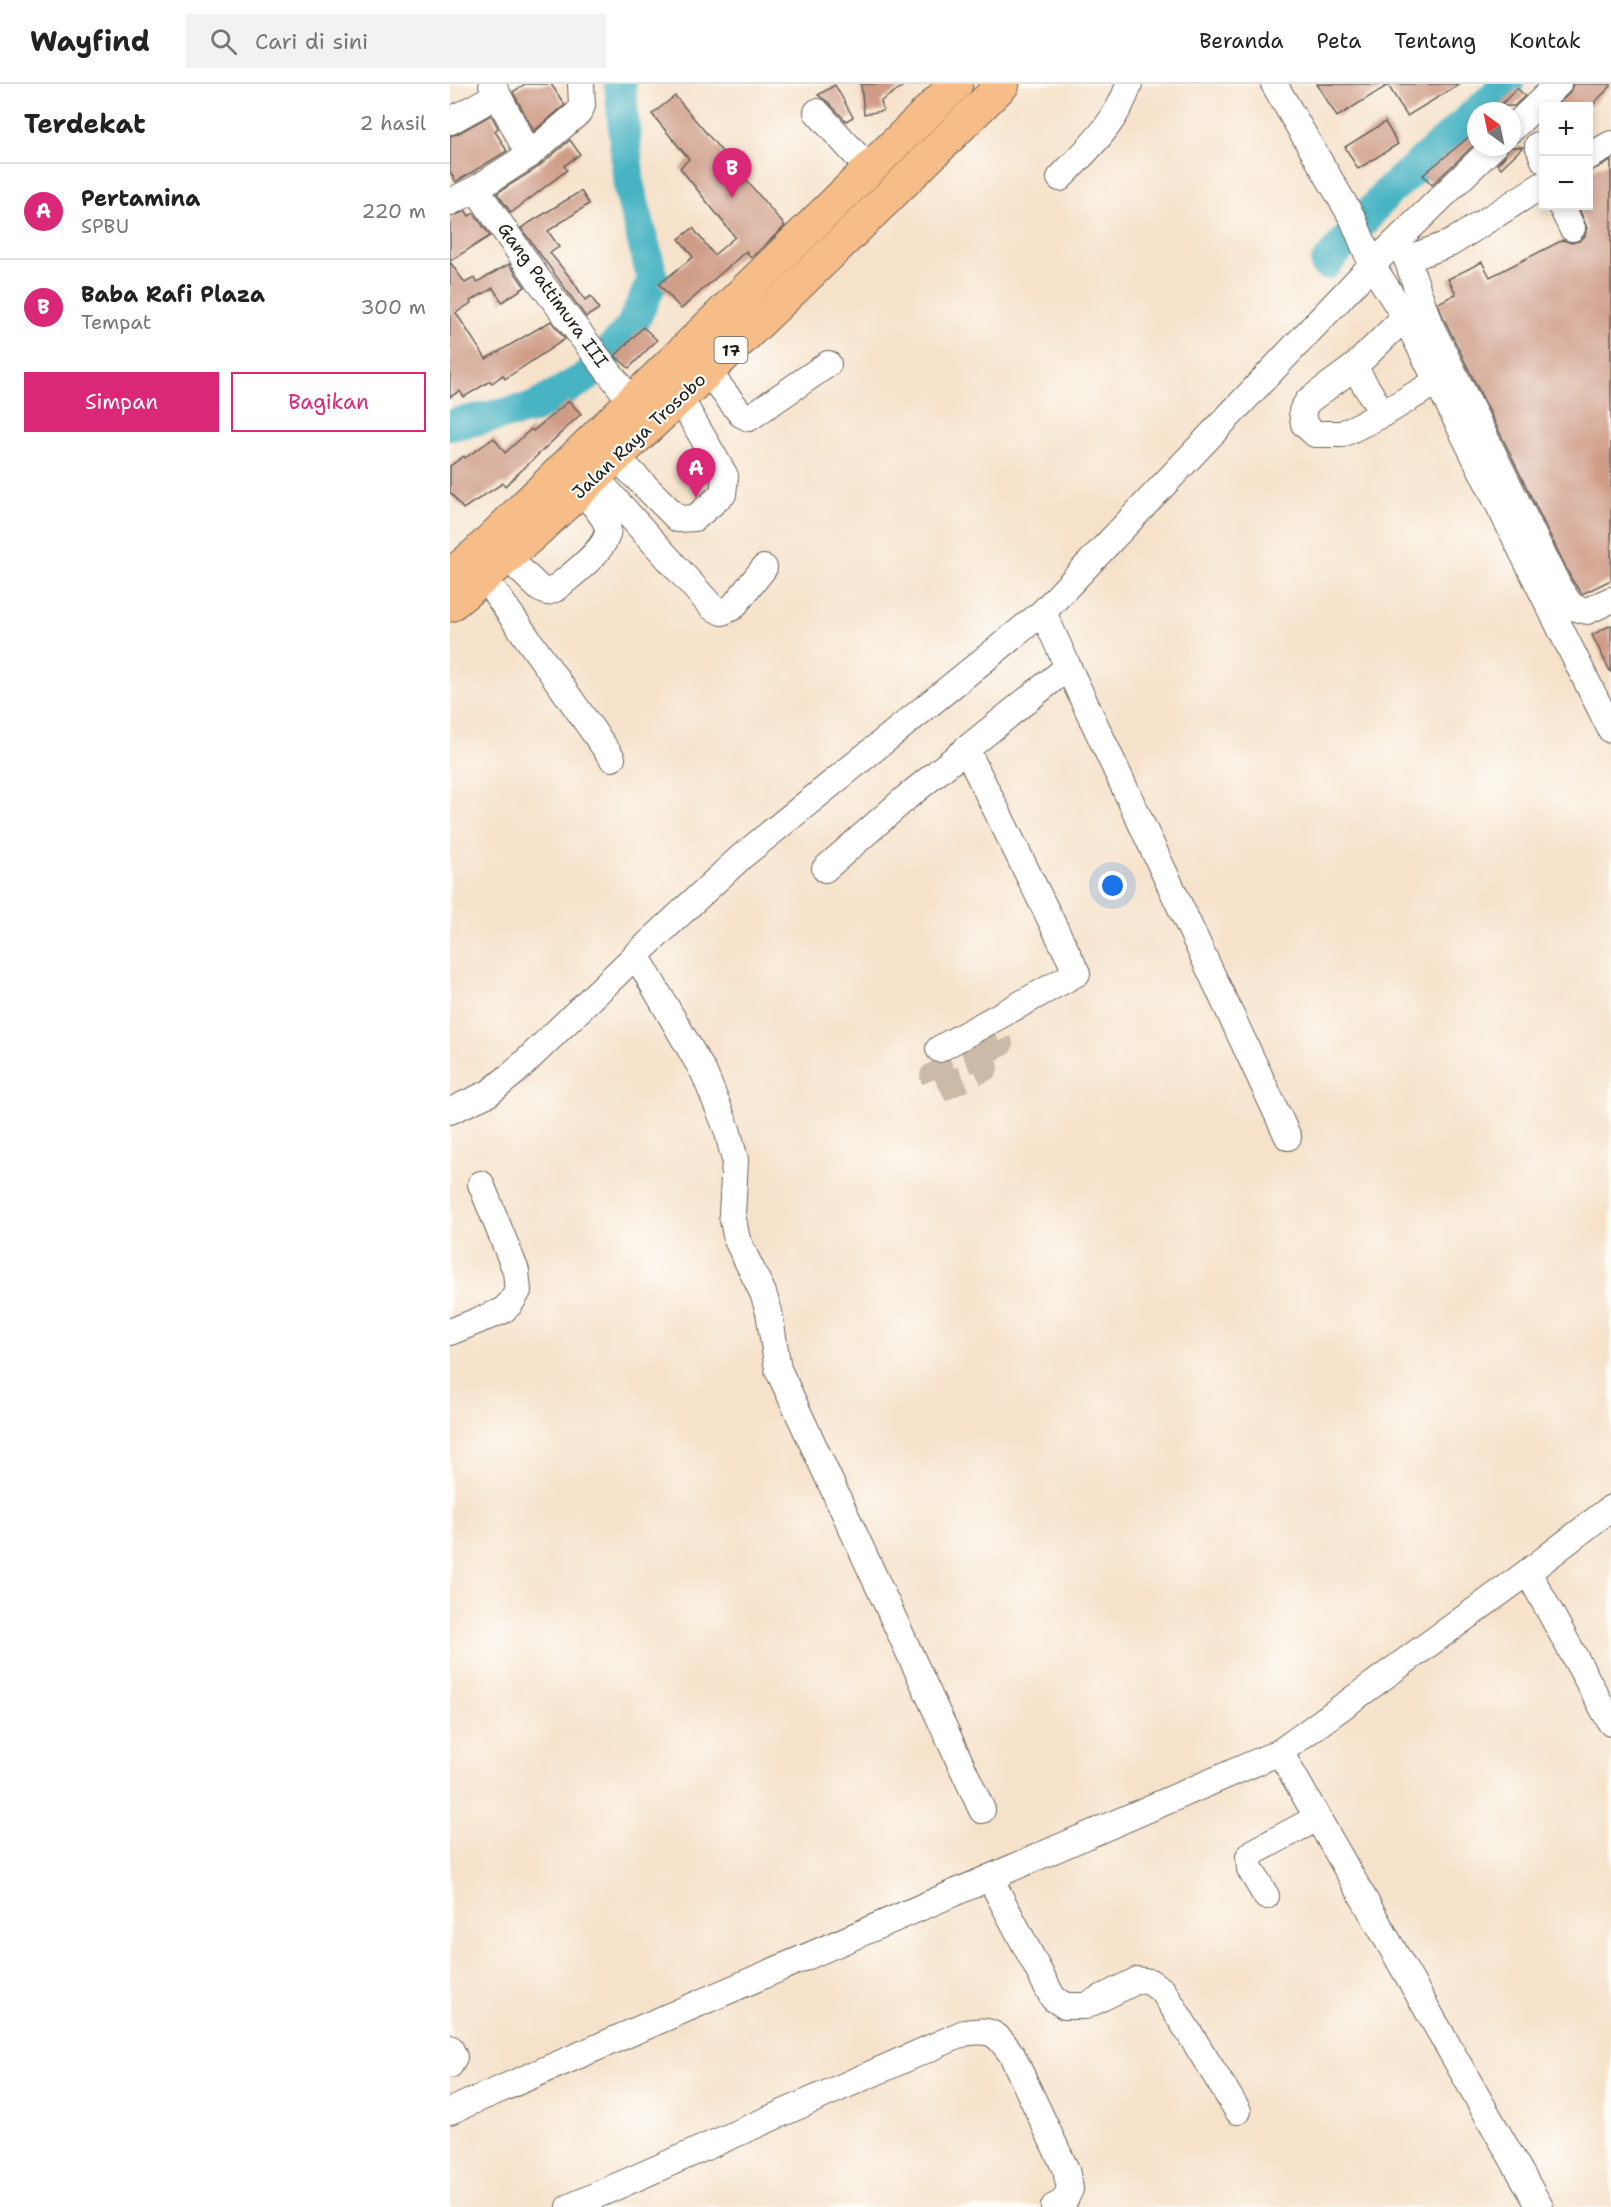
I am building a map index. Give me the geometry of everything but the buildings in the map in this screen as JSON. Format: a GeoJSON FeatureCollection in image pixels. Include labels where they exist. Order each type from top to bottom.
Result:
{"type":"FeatureCollection","features":[{"type":"Feature","properties":{"kind":"highway","name":"Jalan Raya Trosobo"},"geometry":{"type":"LineString","coordinates":[[450,576],[477,553],[624,392],[819,217],[956,84]]}},
{"type":"Feature","properties":{"kind":"highway","name":"Jalan Raya Trosobo"},"geometry":{"type":"LineString","coordinates":[[450,605],[496,567],[708,372],[845,241],[1003,84]]}},
{"type":"Feature","properties":{"kind":"highway"},"geometry":{"type":"LineString","coordinates":[[819,217],[833,218],[842,226],[845,241]]}},
{"type":"Feature","properties":{"kind":"street"},"geometry":{"type":"LineString","coordinates":[[451,200],[476,189],[529,155],[578,113],[582,106],[581,84]]}},
{"type":"Feature","properties":{"kind":"street"},"geometry":{"type":"LineString","coordinates":[[1060,178],[1106,129],[1124,100],[1129,84]]}},
{"type":"Feature","properties":{"kind":"street"},"geometry":{"type":"LineString","coordinates":[[1274,84],[1358,228],[1372,265],[1405,317],[1611,730]]}},
{"type":"Feature","properties":{"kind":"street"},"geometry":{"type":"LineString","coordinates":[[1521,120],[1558,84]]}},
{"type":"Feature","properties":{"kind":"street"},"geometry":{"type":"LineString","coordinates":[[450,121],[495,89],[529,155]]}},
{"type":"Feature","properties":{"kind":"street"},"geometry":{"type":"LineString","coordinates":[[817,112],[868,168]]}},
{"type":"Feature","properties":{"kind":"street"},"geometry":{"type":"LineString","coordinates":[[1590,156],[1611,144]]}},
{"type":"Feature","properties":{"kind":"street"},"geometry":{"type":"LineString","coordinates":[[450,1111],[489,1093],[515,1072],[741,857],[1043,612],[1372,265],[1402,249],[1485,156]]}},
{"type":"Feature","properties":{"kind":"street"},"geometry":{"type":"LineString","coordinates":[[1402,249],[1452,243],[1539,187]]}},
{"type":"Feature","properties":{"kind":"street","name":"Gang Pattimura III"},"geometry":{"type":"LineString","coordinates":[[476,189],[538,279],[624,392]]}},
{"type":"Feature","properties":{"kind":"street"},"geometry":{"type":"LineString","coordinates":[[1402,249],[1429,323],[1559,588],[1572,607],[1587,611],[1611,600]]}},
{"type":"Feature","properties":{"kind":"street"},"geometry":{"type":"LineString","coordinates":[[1405,317],[1354,367],[1308,400],[1302,411],[1304,424],[1315,434],[1342,434],[1383,414],[1436,382]]}},
{"type":"Feature","properties":{"kind":"street"},"geometry":{"type":"LineString","coordinates":[[708,372],[741,414],[747,418],[828,364]]}},
{"type":"Feature","properties":{"kind":"street"},"geometry":{"type":"LineString","coordinates":[[1354,367],[1383,414]]}},
{"type":"Feature","properties":{"kind":"street"},"geometry":{"type":"LineString","coordinates":[[598,474],[678,519],[695,518],[723,494],[725,476],[680,398]]}},
{"type":"Feature","properties":{"kind":"street"},"geometry":{"type":"LineString","coordinates":[[496,567],[547,592],[555,589],[602,547],[608,536],[598,474]]}},
{"type":"Feature","properties":{"kind":"street"},"geometry":{"type":"LineString","coordinates":[[598,474],[712,607],[722,612],[733,607],[764,568]]}},
{"type":"Feature","properties":{"kind":"street"},"geometry":{"type":"LineString","coordinates":[[496,567],[612,758]]}},
{"type":"Feature","properties":{"kind":"street"},"geometry":{"type":"LineString","coordinates":[[1043,612],[1288,1137]]}},
{"type":"Feature","properties":{"kind":"street"},"geometry":{"type":"LineString","coordinates":[[825,869],[907,796],[1068,667]]}},
{"type":"Feature","properties":{"kind":"street"},"geometry":{"type":"LineString","coordinates":[[939,1049],[1077,973],[966,749]]}},
{"type":"Feature","properties":{"kind":"street"},"geometry":{"type":"LineString","coordinates":[[636,955],[704,1073],[727,1129],[735,1160],[732,1215],[738,1240],[763,1293],[769,1312],[778,1369],[982,1810]]}},
{"type":"Feature","properties":{"kind":"street"},"geometry":{"type":"LineString","coordinates":[[450,1332],[502,1311],[518,1292],[516,1271],[481,1184]]}},
{"type":"Feature","properties":{"kind":"street"},"geometry":{"type":"LineString","coordinates":[[450,2111],[1280,1752],[1528,1572],[1611,1508]]}},
{"type":"Feature","properties":{"kind":"street"},"geometry":{"type":"LineString","coordinates":[[1528,1572],[1611,1723]]}},
{"type":"Feature","properties":{"kind":"street"},"geometry":{"type":"LineString","coordinates":[[1280,1752],[1540,2207]]}},
{"type":"Feature","properties":{"kind":"street"},"geometry":{"type":"LineString","coordinates":[[1266,1896],[1250,1869],[1249,1857],[1254,1852],[1317,1818]]}},
{"type":"Feature","properties":{"kind":"street"},"geometry":{"type":"LineString","coordinates":[[990,1878],[1053,1998],[1065,2006],[1085,2006],[1138,1980],[1150,1982],[1163,1991],[1238,2110]]}},
{"type":"Feature","properties":{"kind":"street"},"geometry":{"type":"LineString","coordinates":[[570,2207],[964,2033],[984,2030],[1001,2039],[1012,2055],[1066,2170],[1070,2189],[1064,2202],[1054,2207]]}},
{"type":"Feature","properties":{"kind":"street"},"geometry":{"type":"LineString","coordinates":[[450,2048],[454,2057],[450,2065]]}},
{"type":"Feature","properties":{"kind":"waterway"},"geometry":{"type":"LineString","coordinates":[[450,425],[533,408],[588,376],[631,327],[653,280],[629,187],[620,84]]}},
{"type":"Feature","properties":{"kind":"waterway"},"geometry":{"type":"LineString","coordinates":[[1488,102],[1508,84]]}},
{"type":"Feature","properties":{"kind":"waterway"},"geometry":{"type":"LineString","coordinates":[[1326,264],[1388,192],[1467,121]]}},
{"type":"Feature","properties":{"kind":"tunnel"},"geometry":{"type":"LineString","coordinates":[[979,1054],[1000,1044],[989,1021]]}},
{"type":"Feature","properties":{"kind":"tunnel"},"geometry":{"type":"LineString","coordinates":[[979,1054],[985,1068],[939,1090],[933,1076],[979,1054]]}},
{"type":"Feature","properties":{"kind":"place","name":"Baba Rafi Plaza"},"geometry":{"type":"Point","coordinates":[732,198]}},
{"type":"Feature","properties":{"kind":"place","name":"Pertamina"},"geometry":{"type":"Point","coordinates":[696,498]}}]}
